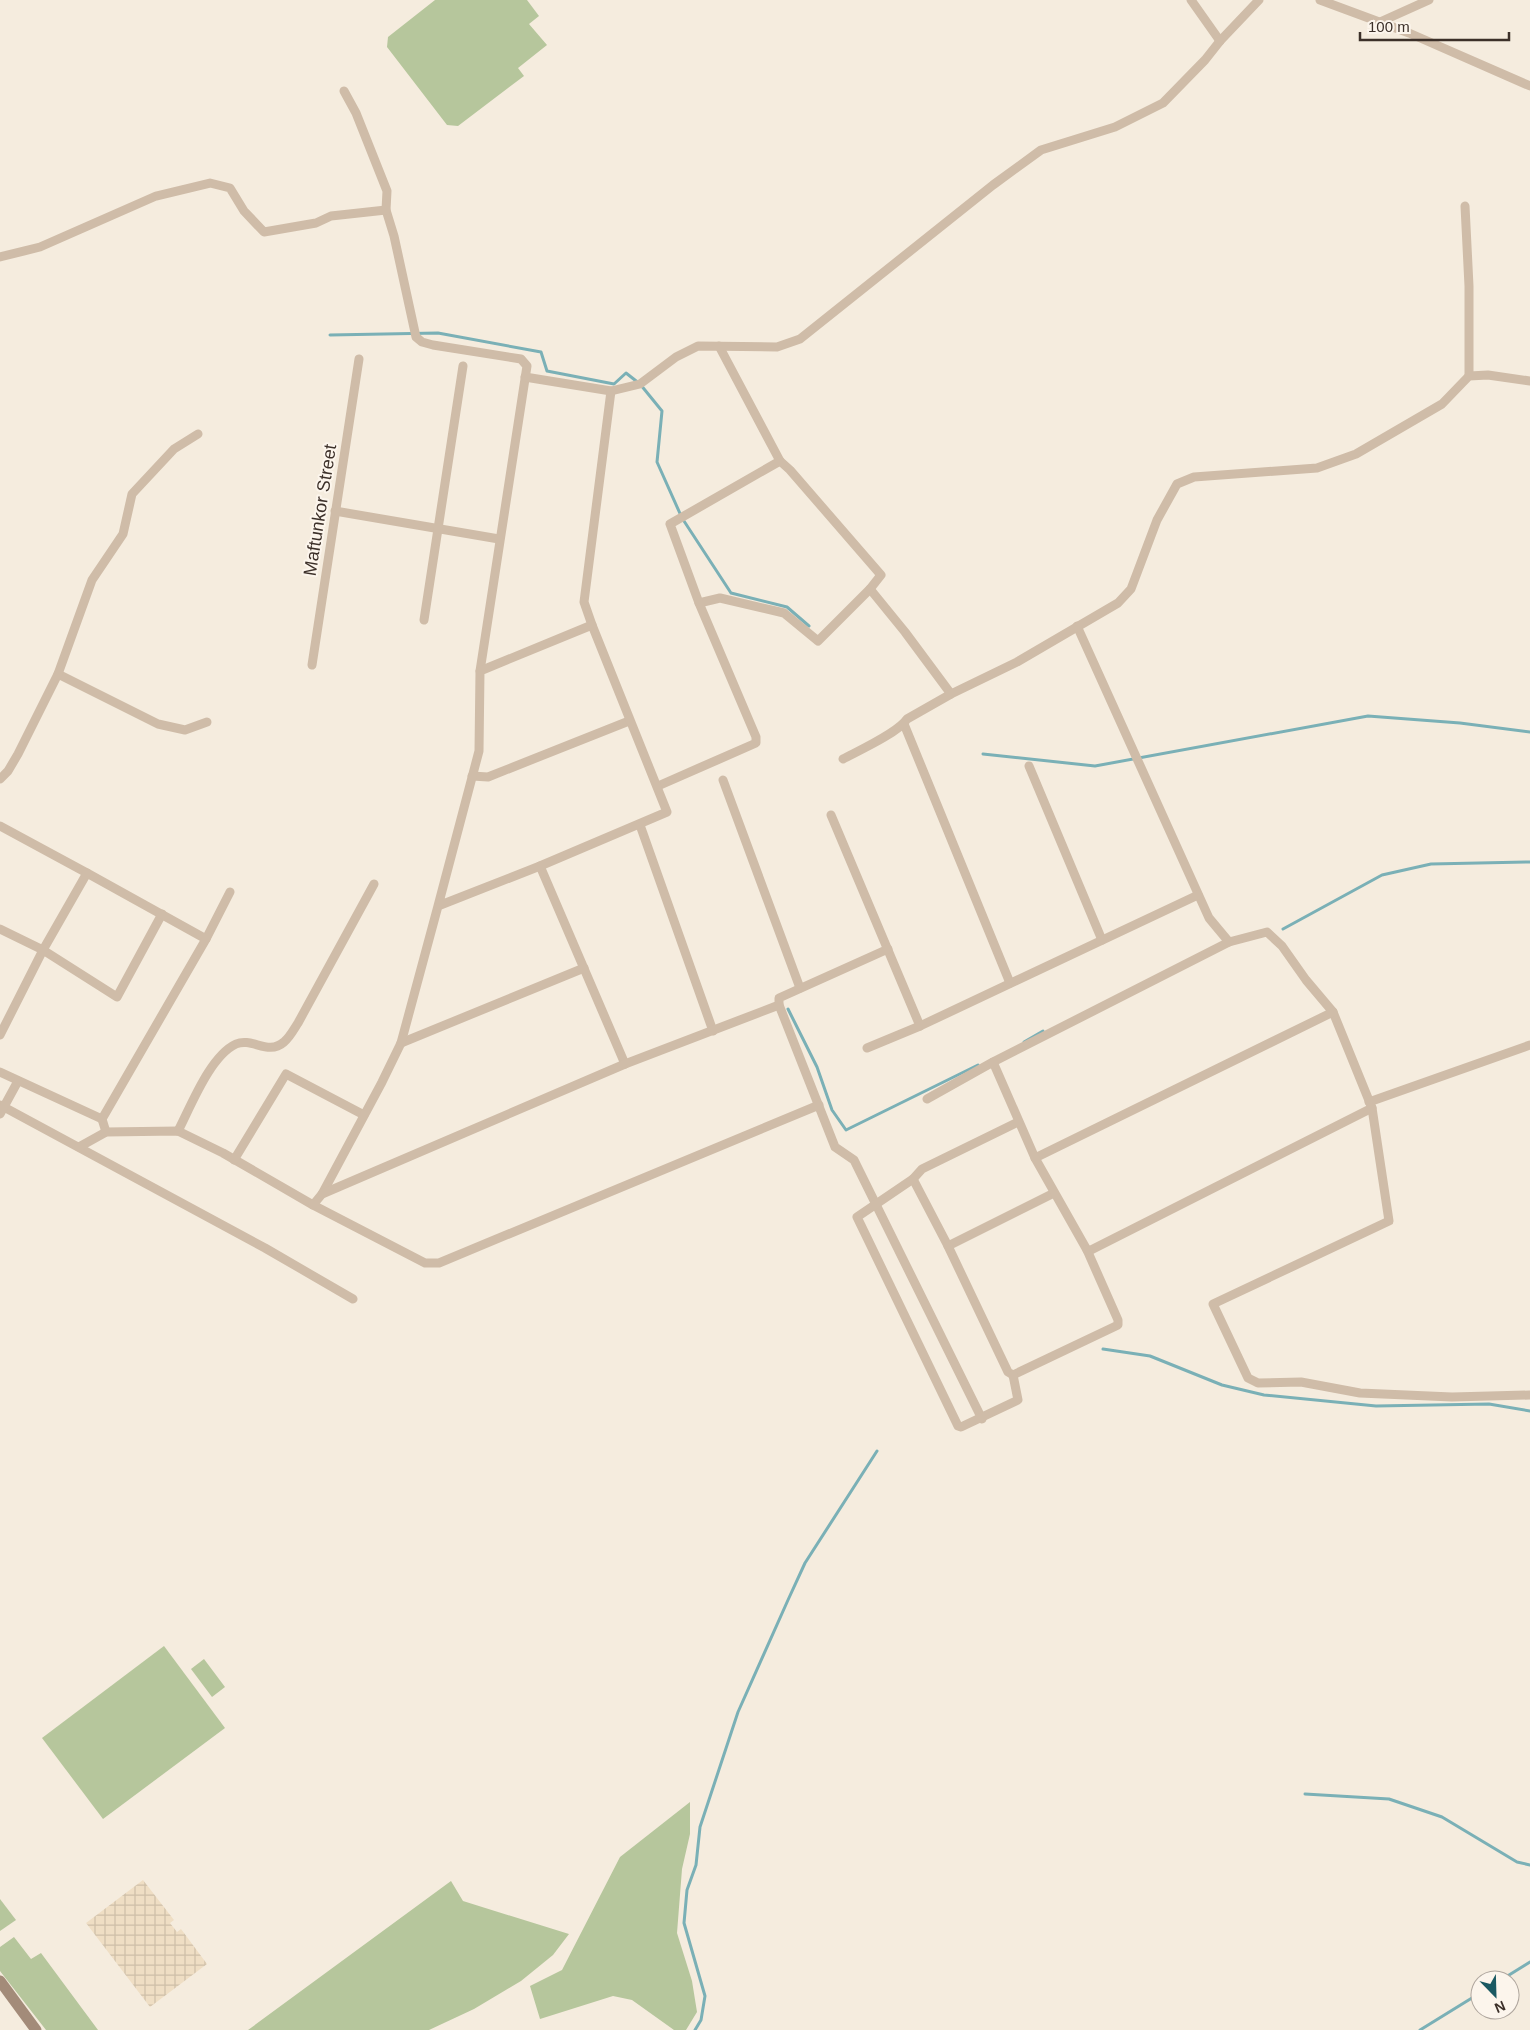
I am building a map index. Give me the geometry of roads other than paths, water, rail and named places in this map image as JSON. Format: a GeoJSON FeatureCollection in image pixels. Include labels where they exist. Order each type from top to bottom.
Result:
{"type":"FeatureCollection","features":[{"type":"Feature","properties":{"kind":"main road"},"geometry":{"type":"LineString","coordinates":[[0,1981],[36,2030]]}},
{"type":"Feature","properties":{"kind":"street"},"geometry":{"type":"LineString","coordinates":[[1191,0],[1220,42]]}},
{"type":"Feature","properties":{"kind":"street"},"geometry":{"type":"LineString","coordinates":[[525,377],[611,391],[640,384],[676,358],[698,346],[777,347],[800,339],[992,185],[1041,150],[1115,127],[1163,104],[1259,0]]}},
{"type":"Feature","properties":{"kind":"street"},"geometry":{"type":"LineString","coordinates":[[1320,0],[1380,22],[1530,86]]}},
{"type":"Feature","properties":{"kind":"street"},"geometry":{"type":"LineString","coordinates":[[1380,22],[1429,0]]}},
{"type":"Feature","properties":{"kind":"street"},"geometry":{"type":"LineString","coordinates":[[313,1205],[322,1194],[401,1043],[479,751],[480,671],[527,366],[521,359],[433,345],[422,342],[416,337],[394,236],[386,210],[387,191],[356,113],[344,91]]}},
{"type":"Feature","properties":{"kind":"street"},"geometry":{"type":"LineString","coordinates":[[0,256],[40,247],[156,196],[210,183],[230,188],[244,211],[264,232],[316,223],[331,216],[386,210]]}},
{"type":"Feature","properties":{"kind":"street"},"geometry":{"type":"LineString","coordinates":[[1465,206],[1469,286],[1469,376]]}},
{"type":"Feature","properties":{"kind":"street"},"geometry":{"type":"LineString","coordinates":[[699,603],[720,598],[784,613],[818,641],[870,589],[881,575],[790,470],[780,461],[719,346]]}},
{"type":"Feature","properties":{"kind":"street","name":"Maftunkor Street"},"geometry":{"type":"LineString","coordinates":[[312,666],[360,359]]}},
{"type":"Feature","properties":{"kind":"street"},"geometry":{"type":"LineString","coordinates":[[424,620],[462,366]]}},
{"type":"Feature","properties":{"kind":"street"},"geometry":{"type":"LineString","coordinates":[[843,759],[951,694],[1016,662],[1118,603],[1131,589],[1156,520],[1177,484],[1194,477],[1317,468],[1356,454],[1442,404],[1469,376],[1488,375],[1530,381]]}},
{"type":"Feature","properties":{"kind":"street"},"geometry":{"type":"LineString","coordinates":[[438,906],[640,825],[667,812],[658,786],[629,721],[584,602],[611,391]]}},
{"type":"Feature","properties":{"kind":"street"},"geometry":{"type":"LineString","coordinates":[[0,779],[8,771],[18,754],[58,674],[92,580],[123,534],[132,494],[174,449],[198,434]]}},
{"type":"Feature","properties":{"kind":"street"},"geometry":{"type":"LineString","coordinates":[[658,786],[756,743],[699,603],[670,524],[780,461]]}},
{"type":"Feature","properties":{"kind":"street"},"geometry":{"type":"LineString","coordinates":[[336,512],[499,539]]}},
{"type":"Feature","properties":{"kind":"street"},"geometry":{"type":"LineString","coordinates":[[870,589],[951,694]]}},
{"type":"Feature","properties":{"kind":"street"},"geometry":{"type":"LineString","coordinates":[[480,671],[592,625]]}},
{"type":"Feature","properties":{"kind":"street"},"geometry":{"type":"LineString","coordinates":[[1077,626],[1209,918],[1230,942]]}},
{"type":"Feature","properties":{"kind":"street"},"geometry":{"type":"LineString","coordinates":[[58,674],[158,724],[185,730],[207,722]]}},
{"type":"Feature","properties":{"kind":"street"},"geometry":{"type":"LineString","coordinates":[[472,776],[488,777],[629,721]]}},
{"type":"Feature","properties":{"kind":"street"},"geometry":{"type":"LineString","coordinates":[[904,724],[1010,983]]}},
{"type":"Feature","properties":{"kind":"street"},"geometry":{"type":"LineString","coordinates":[[1029,766],[1102,940]]}},
{"type":"Feature","properties":{"kind":"street"},"geometry":{"type":"LineString","coordinates":[[723,780],[800,988]]}},
{"type":"Feature","properties":{"kind":"street"},"geometry":{"type":"LineString","coordinates":[[831,814],[920,1026]]}},
{"type":"Feature","properties":{"kind":"street"},"geometry":{"type":"LineString","coordinates":[[640,825],[713,1030]]}},
{"type":"Feature","properties":{"kind":"street"},"geometry":{"type":"LineString","coordinates":[[0,826],[206,939]]}},
{"type":"Feature","properties":{"kind":"street"},"geometry":{"type":"LineString","coordinates":[[540,866],[625,1064]]}},
{"type":"Feature","properties":{"kind":"street"},"geometry":{"type":"LineString","coordinates":[[0,1035],[87,873]]}},
{"type":"Feature","properties":{"kind":"street"},"geometry":{"type":"LineString","coordinates":[[178,1131],[219,1057],[235,1045],[245,1042],[263,1048],[274,1048],[285,1042],[298,1023],[374,884]]}},
{"type":"Feature","properties":{"kind":"street"},"geometry":{"type":"LineString","coordinates":[[106,1132],[102,1119],[206,939],[230,892]]}},
{"type":"Feature","properties":{"kind":"street"},"geometry":{"type":"LineString","coordinates":[[867,1048],[920,1026],[1198,895]]}},
{"type":"Feature","properties":{"kind":"street"},"geometry":{"type":"LineString","coordinates":[[0,929],[44,950],[118,997],[162,914]]}},
{"type":"Feature","properties":{"kind":"street"},"geometry":{"type":"LineString","coordinates":[[927,1098],[993,1062],[1230,942],[1267,932],[1282,946],[1306,980],[1333,1012],[1370,1105],[1389,1221],[1213,1304],[1248,1378],[1258,1383],[1301,1382],[1360,1393],[1452,1397],[1530,1395]]}},
{"type":"Feature","properties":{"kind":"street"},"geometry":{"type":"LineString","coordinates":[[888,949],[779,998],[778,1005],[835,1147],[854,1160],[877,1202],[982,1419]]}},
{"type":"Feature","properties":{"kind":"street"},"geometry":{"type":"LineString","coordinates":[[401,1043],[584,968]]}},
{"type":"Feature","properties":{"kind":"street"},"geometry":{"type":"LineString","coordinates":[[322,1194],[625,1064],[778,1005]]}},
{"type":"Feature","properties":{"kind":"street"},"geometry":{"type":"LineString","coordinates":[[1035,1158],[1333,1012]]}},
{"type":"Feature","properties":{"kind":"street"},"geometry":{"type":"LineString","coordinates":[[1087,1250],[1091,1250],[1370,1105],[1530,1045]]}},
{"type":"Feature","properties":{"kind":"street"},"geometry":{"type":"LineString","coordinates":[[993,1062],[1035,1158],[1087,1250],[1118,1320],[1118,1325],[1013,1375]]}},
{"type":"Feature","properties":{"kind":"street"},"geometry":{"type":"LineString","coordinates":[[0,1072],[102,1119]]}},
{"type":"Feature","properties":{"kind":"street"},"geometry":{"type":"LineString","coordinates":[[234,1160],[286,1074],[364,1115]]}},
{"type":"Feature","properties":{"kind":"street"},"geometry":{"type":"LineString","coordinates":[[18,1081],[1,1109],[79,1147],[353,1298]]}},
{"type":"Feature","properties":{"kind":"street"},"geometry":{"type":"LineString","coordinates":[[79,1147],[106,1132],[178,1131],[313,1205],[425,1263],[439,1263],[819,1104]]}},
{"type":"Feature","properties":{"kind":"street"},"geometry":{"type":"LineString","coordinates":[[913,1179],[948,1246],[1008,1372],[1013,1375],[1018,1400],[982,1419],[961,1427],[952,1415],[858,1220],[858,1215],[913,1179],[922,1169],[1018,1122]]}},
{"type":"Feature","properties":{"kind":"street"},"geometry":{"type":"LineString","coordinates":[[948,1246],[1054,1193]]}},
{"type":"Feature","properties":{"kind":"waterway"},"geometry":{"type":"LineString","coordinates":[[330,335],[438,333],[541,352],[547,371],[614,384],[626,373],[640,384],[662,411],[657,462],[682,518],[731,593],[787,607],[809,626]]}},
{"type":"Feature","properties":{"kind":"waterway"},"geometry":{"type":"LineString","coordinates":[[983,754],[1095,766],[1368,716],[1460,723],[1530,732]]}},
{"type":"Feature","properties":{"kind":"waterway"},"geometry":{"type":"LineString","coordinates":[[1283,929],[1382,875],[1431,864],[1530,862]]}},
{"type":"Feature","properties":{"kind":"waterway"},"geometry":{"type":"LineString","coordinates":[[788,1009],[817,1067],[832,1110],[846,1130],[978,1065]]}},
{"type":"Feature","properties":{"kind":"waterway"},"geometry":{"type":"LineString","coordinates":[[1024,1042],[1043,1031]]}},
{"type":"Feature","properties":{"kind":"waterway"},"geometry":{"type":"LineString","coordinates":[[1103,1349],[1150,1356],[1222,1385],[1264,1395],[1376,1406],[1489,1404],[1530,1411]]}},
{"type":"Feature","properties":{"kind":"waterway"},"geometry":{"type":"LineString","coordinates":[[695,2030],[701,2020],[705,1996],[684,1923],[687,1890],[696,1865],[700,1827],[738,1712],[805,1563],[877,1451]]}},
{"type":"Feature","properties":{"kind":"waterway"},"geometry":{"type":"LineString","coordinates":[[1305,1794],[1389,1799],[1442,1817],[1517,1862],[1530,1865]]}},
{"type":"Feature","properties":{"kind":"waterway"},"geometry":{"type":"LineString","coordinates":[[1517,1970],[1530,1962]]}},
{"type":"Feature","properties":{"kind":"waterway"},"geometry":{"type":"LineString","coordinates":[[1420,2030],[1470,1999]]}}]}
